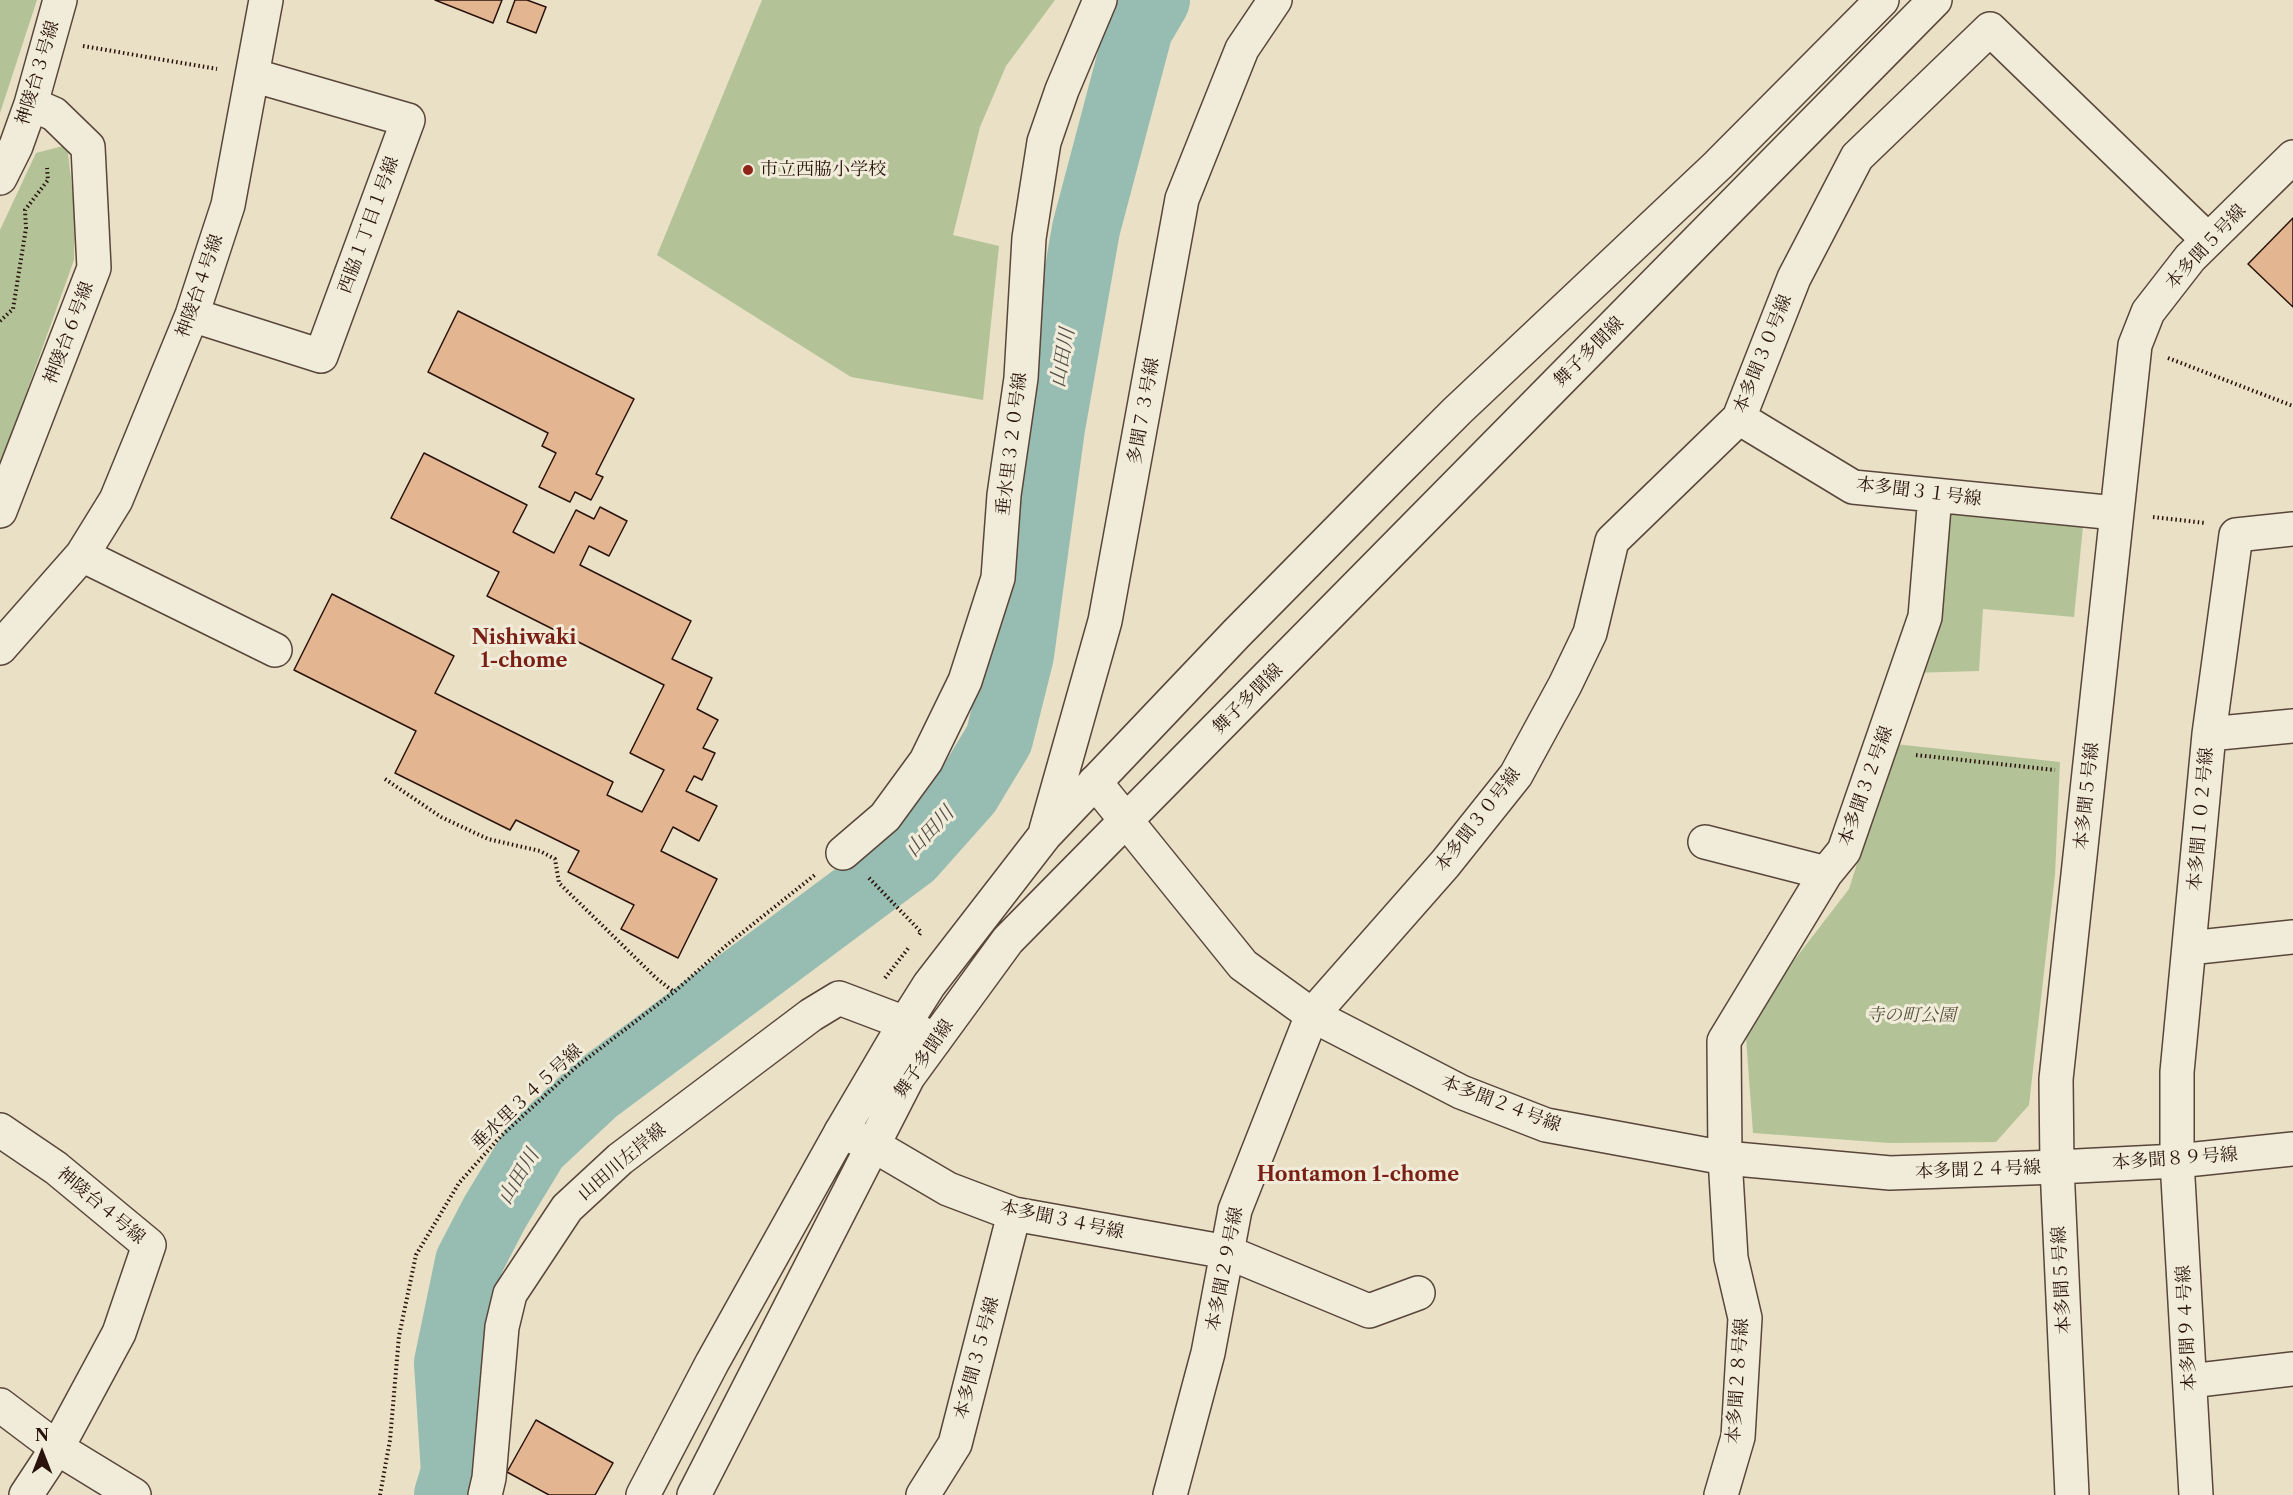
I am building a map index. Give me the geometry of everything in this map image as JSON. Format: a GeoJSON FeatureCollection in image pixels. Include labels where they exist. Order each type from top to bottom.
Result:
{"type":"FeatureCollection","features":[{"type":"Feature","properties":{"kind":"street","name":"神陵台３号線"},"geometry":{"type":"LineString","coordinates":[[0,178],[16,146],[43,109],[50,40],[60,0]]}},
{"type":"Feature","properties":{"kind":"street","name":"神陵台４号線"},"geometry":{"type":"LineString","coordinates":[[0,648],[82,555],[116,500],[192,315],[228,205],[266,0]]}},
{"type":"Feature","properties":{"kind":"street","name":"垂水里３２０号線"},"geometry":{"type":"LineString","coordinates":[[843,853],[885,817],[926,761],[965,681],[998,578],[1004,495],[1021,378],[1029,238],[1044,142],[1062,90],[1101,0]]}},
{"type":"Feature","properties":{"kind":"street","name":"多聞７３号線"},"geometry":{"type":"LineString","coordinates":[[1045,835],[1105,621],[1182,199],[1242,49],[1275,0]]}},
{"type":"Feature","properties":{"kind":"street","name":"舞子多聞線"},"geometry":{"type":"LineString","coordinates":[[643,1495],[712,1363],[841,1132],[928,985],[1045,835],[1237,633],[1425,443],[1718,165],[1882,0]]}},
{"type":"Feature","properties":{"kind":"street","name":"舞子多聞線"},"geometry":{"type":"LineString","coordinates":[[694,1495],[908,1077],[1008,940],[1127,822],[1935,0]]}},
{"type":"Feature","properties":{"kind":"street","name":"本多聞３０号線"},"geometry":{"type":"LineString","coordinates":[[1312,1015],[1445,864],[1516,775],[1565,685],[1590,633],[1612,542],[1739,418],[1794,278],[1857,157],[1990,29],[2208,240]]}},
{"type":"Feature","properties":{"kind":"street","name":"西脇１丁目１号線"},"geometry":{"type":"LineString","coordinates":[[192,315],[321,356],[408,120],[252,75]]}},
{"type":"Feature","properties":{"kind":"street","name":"神陵台６号線"},"geometry":{"type":"LineString","coordinates":[[0,511],[94,268],[88,147],[43,109]]}},
{"type":"Feature","properties":{"kind":"street","name":"本多聞５号線"},"geometry":{"type":"LineString","coordinates":[[2072,1495],[2057,1167],[2056,1079],[2135,345],[2148,312],[2190,258],[2293,157]]}},
{"type":"Feature","properties":{"kind":"street","name":"本多聞３１号線"},"geometry":{"type":"LineString","coordinates":[[1739,418],[1853,487],[2116,513]]}},
{"type":"Feature","properties":{"kind":"street","name":"本多聞３２号線"},"geometry":{"type":"LineString","coordinates":[[1725,1158],[1724,1041],[1826,873],[1844,852],[1925,617],[1935,495]]}},
{"type":"Feature","properties":{"kind":"street"},"geometry":{"type":"LineString","coordinates":[[2236,535],[2293,529]]}},
{"type":"Feature","properties":{"kind":"street","name":"本多聞１０２号線"},"geometry":{"type":"LineString","coordinates":[[2177,1161],[2177,1072],[2209,734],[2236,535]]}},
{"type":"Feature","properties":{"kind":"street"},"geometry":{"type":"LineString","coordinates":[[82,555],[275,650]]}},
{"type":"Feature","properties":{"kind":"street"},"geometry":{"type":"LineString","coordinates":[[2209,734],[2293,726]]}},
{"type":"Feature","properties":{"kind":"street","name":"本多聞２４号線"},"geometry":{"type":"LineString","coordinates":[[1095,782],[1243,965],[1312,1015],[1461,1092],[1546,1125],[1725,1158],[1890,1173],[2057,1167]]}},
{"type":"Feature","properties":{"kind":"street"},"geometry":{"type":"LineString","coordinates":[[1705,842],[1826,873]]}},
{"type":"Feature","properties":{"kind":"street"},"geometry":{"type":"LineString","coordinates":[[2189,948],[2293,937]]}},
{"type":"Feature","properties":{"kind":"street","name":"山田川左岸線"},"geometry":{"type":"LineString","coordinates":[[485,1495],[489,1478],[502,1327],[510,1294],[567,1208],[620,1159],[811,1015],[839,998],[905,1023],[934,1041]]}},
{"type":"Feature","properties":{"kind":"street","name":"本多聞２９号線"},"geometry":{"type":"LineString","coordinates":[[1170,1495],[1208,1353],[1235,1210],[1312,1015]]}},
{"type":"Feature","properties":{"kind":"street","name":"神陵台４号線"},"geometry":{"type":"LineString","coordinates":[[0,1130],[56,1168],[149,1245],[119,1333],[57,1448],[26,1495]]}},
{"type":"Feature","properties":{"kind":"street","name":"本多聞３４号線"},"geometry":{"type":"LineString","coordinates":[[841,1132],[873,1145],[948,1189],[1014,1214],[1227,1252],[1369,1311],[1418,1293]]}},
{"type":"Feature","properties":{"kind":"street","name":"本多聞８９号線"},"geometry":{"type":"LineString","coordinates":[[2057,1167],[2177,1161],[2293,1149]]}},
{"type":"Feature","properties":{"kind":"street","name":"本多聞２８号線"},"geometry":{"type":"LineString","coordinates":[[1721,1495],[1738,1437],[1745,1318],[1731,1258],[1725,1158]]}},
{"type":"Feature","properties":{"kind":"street","name":"本多聞９４号線"},"geometry":{"type":"LineString","coordinates":[[2177,1161],[2196,1495]]}},
{"type":"Feature","properties":{"kind":"street","name":"本多聞３５号線"},"geometry":{"type":"LineString","coordinates":[[923,1495],[955,1444],[1014,1214]]}},
{"type":"Feature","properties":{"kind":"street"},"geometry":{"type":"LineString","coordinates":[[2190,1381],[2293,1369]]}},
{"type":"Feature","properties":{"kind":"street"},"geometry":{"type":"LineString","coordinates":[[0,1405],[57,1448],[134,1495]]}},
{"type":"Feature","properties":{"kind":"path"},"geometry":{"type":"LineString","coordinates":[[50,40],[252,75]]}},
{"type":"Feature","properties":{"kind":"path"},"geometry":{"type":"LineString","coordinates":[[0,321],[13,309],[26,228],[25,210],[48,180],[43,109]]}},
{"type":"Feature","properties":{"kind":"path"},"geometry":{"type":"LineString","coordinates":[[2135,345],[2293,406]]}},
{"type":"Feature","properties":{"kind":"path"},"geometry":{"type":"LineString","coordinates":[[2116,513],[2202,522],[2236,535]]}},
{"type":"Feature","properties":{"kind":"path"},"geometry":{"type":"LineString","coordinates":[[1880,750],[2090,774]]}},
{"type":"Feature","properties":{"kind":"path"},"geometry":{"type":"LineString","coordinates":[[385,779],[441,817],[488,839],[540,851],[555,859],[559,883],[656,978],[674,992]]}},
{"type":"Feature","properties":{"kind":"path"},"geometry":{"type":"LineString","coordinates":[[843,853],[921,932],[862,1006]]}},
{"type":"Feature","properties":{"kind":"path","name":"垂水里３４５号線"},"geometry":{"type":"LineString","coordinates":[[380,1495],[390,1440],[399,1336],[416,1256],[459,1183],[500,1137],[576,1067],[674,992],[728,944],[843,853]]}},
{"type":"Feature","properties":{"kind":"green space"},"geometry":{"type":"Polygon","coordinates":[[[0,0],[37,0],[0,113],[0,0]]]}},
{"type":"Feature","properties":{"kind":"green space"},"geometry":{"type":"Polygon","coordinates":[[[762,0],[1055,0],[1006,66],[980,127],[953,235],[999,246],[983,400],[851,377],[657,255],[762,0]]]}},
{"type":"Feature","properties":{"kind":"green space"},"geometry":{"type":"Polygon","coordinates":[[[67,145],[75,213],[74,260],[0,466],[0,230],[36,153],[67,145]]]}},
{"type":"Feature","properties":{"kind":"green space"},"geometry":{"type":"Polygon","coordinates":[[[1952,504],[2083,526],[2074,617],[1983,609],[1979,671],[1911,673],[1941,515],[1952,504]]]}},
{"type":"Feature","properties":{"kind":"green space","name":"寺の町公園"},"geometry":{"type":"Polygon","coordinates":[[[1895,744],[2060,762],[2055,875],[2029,1105],[1996,1142],[1889,1143],[1753,1133],[1745,1024],[1849,889],[1895,744]]]}},
{"type":"Feature","properties":{"kind":"building"},"geometry":{"type":"Polygon","coordinates":[[[435,0],[502,0],[493,23],[435,0]]]}},
{"type":"Feature","properties":{"kind":"building"},"geometry":{"type":"Polygon","coordinates":[[[515,0],[527,0],[546,7],[536,33],[507,22],[515,0]]]}},
{"type":"Feature","properties":{"kind":"building"},"geometry":{"type":"Polygon","coordinates":[[[2293,218],[2293,307],[2248,264],[2293,218]]]}},
{"type":"Feature","properties":{"kind":"building"},"geometry":{"type":"Polygon","coordinates":[[[458,311],[634,399],[596,474],[603,477],[591,500],[575,492],[570,502],[539,487],[556,453],[542,446],[548,433],[428,372],[458,311]]]}},
{"type":"Feature","properties":{"kind":"building"},"geometry":{"type":"Polygon","coordinates":[[[424,453],[527,505],[513,532],[554,553],[576,510],[594,519],[600,507],[627,521],[609,556],[589,546],[580,565],[691,621],[672,659],[712,678],[697,709],[718,720],[703,748],[715,753],[702,780],[694,776],[686,791],[717,806],[699,841],[673,827],[661,851],[717,879],[678,958],[621,929],[634,905],[568,872],[579,851],[516,820],[510,830],[395,773],[416,731],[294,670],[332,594],[454,656],[435,693],[613,782],[607,795],[642,812],[664,770],[630,753],[664,685],[487,596],[499,572],[391,518],[424,453]]]}},
{"type":"Feature","properties":{"kind":"building"},"geometry":{"type":"Polygon","coordinates":[[[536,1420],[613,1463],[595,1495],[549,1495],[507,1472],[536,1420]]]}},
{"type":"Feature","properties":{"kind":"waterway","name":"山田川"},"geometry":{"type":"LineString","coordinates":[[448,1495],[455,1472],[448,1363],[469,1262],[495,1212],[535,1146],[595,1090],[911,855],[967,792],[999,739],[1020,655],[1051,428],[1086,229],[1139,29],[1156,0]]}},
{"type":"Feature","properties":{"kind":"place","name":"市立西脇小学校"},"geometry":{"type":"Point","coordinates":[748,170]}},
{"type":"Feature","properties":{"kind":"district","name":"Nishiwaki 1-chome"},"geometry":{"type":"Point","coordinates":[524,650]}},
{"type":"Feature","properties":{"kind":"district","name":"Hontamon 1-chome"},"geometry":{"type":"Point","coordinates":[1358,1175]}}]}
